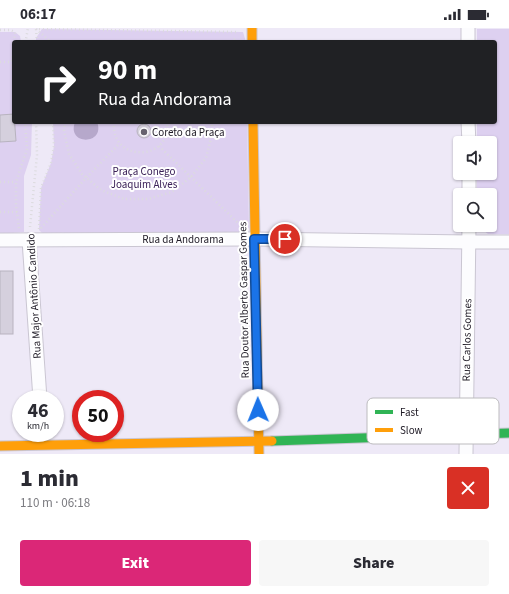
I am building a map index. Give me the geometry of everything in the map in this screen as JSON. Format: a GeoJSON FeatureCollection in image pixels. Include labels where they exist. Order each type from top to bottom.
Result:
{"type":"FeatureCollection","features":[{"type":"Feature","properties":{"kind":"street"},"geometry":{"type":"LineString","coordinates":[[252,28],[252,40]]}},
{"type":"Feature","properties":{"kind":"street"},"geometry":{"type":"LineString","coordinates":[[468,28],[468,40]]}},
{"type":"Feature","properties":{"kind":"street","name":"Rua Doutor Alberto Gaspar Gomes"},"geometry":{"type":"LineString","coordinates":[[253,124],[259,454]]}},
{"type":"Feature","properties":{"kind":"street"},"geometry":{"type":"LineString","coordinates":[[468,124],[468,136]]}},
{"type":"Feature","properties":{"kind":"street","name":"Rua Carlos Gomes"},"geometry":{"type":"LineString","coordinates":[[467,398],[469,232]]}},
{"type":"Feature","properties":{"kind":"street","name":"Rua da Andorama"},"geometry":{"type":"LineString","coordinates":[[0,240],[24,237],[509,242]]}},
{"type":"Feature","properties":{"kind":"street","name":"Rua Major Antônio Candido"},"geometry":{"type":"LineString","coordinates":[[24,237],[39,390]]}},
{"type":"Feature","properties":{"kind":"street"},"geometry":{"type":"LineString","coordinates":[[499,433],[509,433]]}},
{"type":"Feature","properties":{"kind":"street"},"geometry":{"type":"LineString","coordinates":[[0,446],[367,437]]}},
{"type":"Feature","properties":{"kind":"path"},"geometry":{"type":"LineString","coordinates":[[26,40],[28,28]]}},
{"type":"Feature","properties":{"kind":"path"},"geometry":{"type":"LineString","coordinates":[[36,29],[243,32]]}},
{"type":"Feature","properties":{"kind":"path"},"geometry":{"type":"LineString","coordinates":[[36,29],[37,40]]}},
{"type":"Feature","properties":{"kind":"path"},"geometry":{"type":"LineString","coordinates":[[36,29],[49,40]]}},
{"type":"Feature","properties":{"kind":"path"},"geometry":{"type":"LineString","coordinates":[[0,30],[10,30],[15,32],[14,40]]}},
{"type":"Feature","properties":{"kind":"path"},"geometry":{"type":"LineString","coordinates":[[0,62],[12,62]]}},
{"type":"Feature","properties":{"kind":"path"},"geometry":{"type":"LineString","coordinates":[[24,237],[17,212],[16,182],[27,149],[26,124]]}},
{"type":"Feature","properties":{"kind":"path","name":"Rua Major Antônio Candido"},"geometry":{"type":"LineString","coordinates":[[24,237],[37,155],[36,124]]}},
{"type":"Feature","properties":{"kind":"path"},"geometry":{"type":"LineString","coordinates":[[39,230],[41,188],[51,163],[54,146],[53,124]]}},
{"type":"Feature","properties":{"kind":"path"},"geometry":{"type":"LineString","coordinates":[[65,124],[64,130],[69,154],[82,174],[101,190],[124,199],[148,199],[172,192],[191,177],[206,158],[212,134],[212,124]]}},
{"type":"Feature","properties":{"kind":"path"},"geometry":{"type":"LineString","coordinates":[[114,124],[114,132],[119,144],[130,151],[138,153],[154,150],[159,146],[166,136],[167,124]]}},
{"type":"Feature","properties":{"kind":"path"},"geometry":{"type":"LineString","coordinates":[[39,230],[119,144]]}},
{"type":"Feature","properties":{"kind":"path"},"geometry":{"type":"LineString","coordinates":[[159,146],[242,227]]}},
{"type":"Feature","properties":{"kind":"path"},"geometry":{"type":"LineString","coordinates":[[0,182],[16,182]]}},
{"type":"Feature","properties":{"kind":"path"},"geometry":{"type":"LineString","coordinates":[[0,212],[17,212]]}},
{"type":"Feature","properties":{"kind":"path"},"geometry":{"type":"LineString","coordinates":[[39,230],[47,230]]}},
{"type":"Feature","properties":{"kind":"green space"},"geometry":{"type":"Polygon","coordinates":[[[42,29],[243,32],[245,40],[36,40],[42,29]]]}},
{"type":"Feature","properties":{"kind":"green space"},"geometry":{"type":"Polygon","coordinates":[[[477,29],[509,29],[509,234],[488,234],[486,232],[497,232],[497,188],[477,188],[477,180],[497,180],[497,136],[477,136],[477,124],[497,124],[497,40],[477,40],[477,29]]]}},
{"type":"Feature","properties":{"kind":"green space"},"geometry":{"type":"Polygon","coordinates":[[[0,32],[15,32],[20,36],[21,40],[12,40],[12,124],[32,124],[31,155],[24,176],[24,232],[0,234],[0,32]]]}},
{"type":"Feature","properties":{"kind":"green space","name":"Praça Conego Joaquim Alves"},"geometry":{"type":"Polygon","coordinates":[[[53,124],[247,124],[249,228],[241,234],[43,234],[39,230],[41,188],[51,163],[54,146],[53,124]]]}},
{"type":"Feature","properties":{"kind":"shaded area"},"geometry":{"type":"Polygon","coordinates":[[[75,124],[97,124],[98,130],[96,135],[86,140],[80,139],[74,130],[75,124]]]}},
{"type":"Feature","properties":{"kind":"building"},"geometry":{"type":"Polygon","coordinates":[[[12,114],[12,124],[15,124],[16,141],[0,142],[0,115],[12,114]]]}},
{"type":"Feature","properties":{"kind":"building","name":"Coreto da Praça"},"geometry":{"type":"Polygon","coordinates":[[[144,124],[149,126],[151,131],[149,136],[144,138],[139,136],[137,131],[139,126],[144,124]]]}},
{"type":"Feature","properties":{"kind":"building"},"geometry":{"type":"Polygon","coordinates":[[[0,271],[13,271],[13,334],[0,334],[0,271]]]}},
{"type":"Feature","properties":{"kind":"traffic: fast"},"geometry":{"type":"LineString","coordinates":[[499,433],[509,433]]}},
{"type":"Feature","properties":{"kind":"traffic: fast"},"geometry":{"type":"LineString","coordinates":[[272,441],[367,438]]}},
{"type":"Feature","properties":{"kind":"traffic: slow"},"geometry":{"type":"LineString","coordinates":[[252,28],[252,40]]}},
{"type":"Feature","properties":{"kind":"traffic: slow"},"geometry":{"type":"LineString","coordinates":[[253,124],[259,453]]}},
{"type":"Feature","properties":{"kind":"traffic: slow"},"geometry":{"type":"LineString","coordinates":[[0,446],[272,441]]}},
{"type":"Feature","properties":{"kind":"place","name":"Coreto da Praça"},"geometry":{"type":"Point","coordinates":[144,132]}},
{"type":"Feature","properties":{"kind":"route"},"geometry":{"type":"LineString","coordinates":[[258,410],[254,239],[285,239]]}}]}
